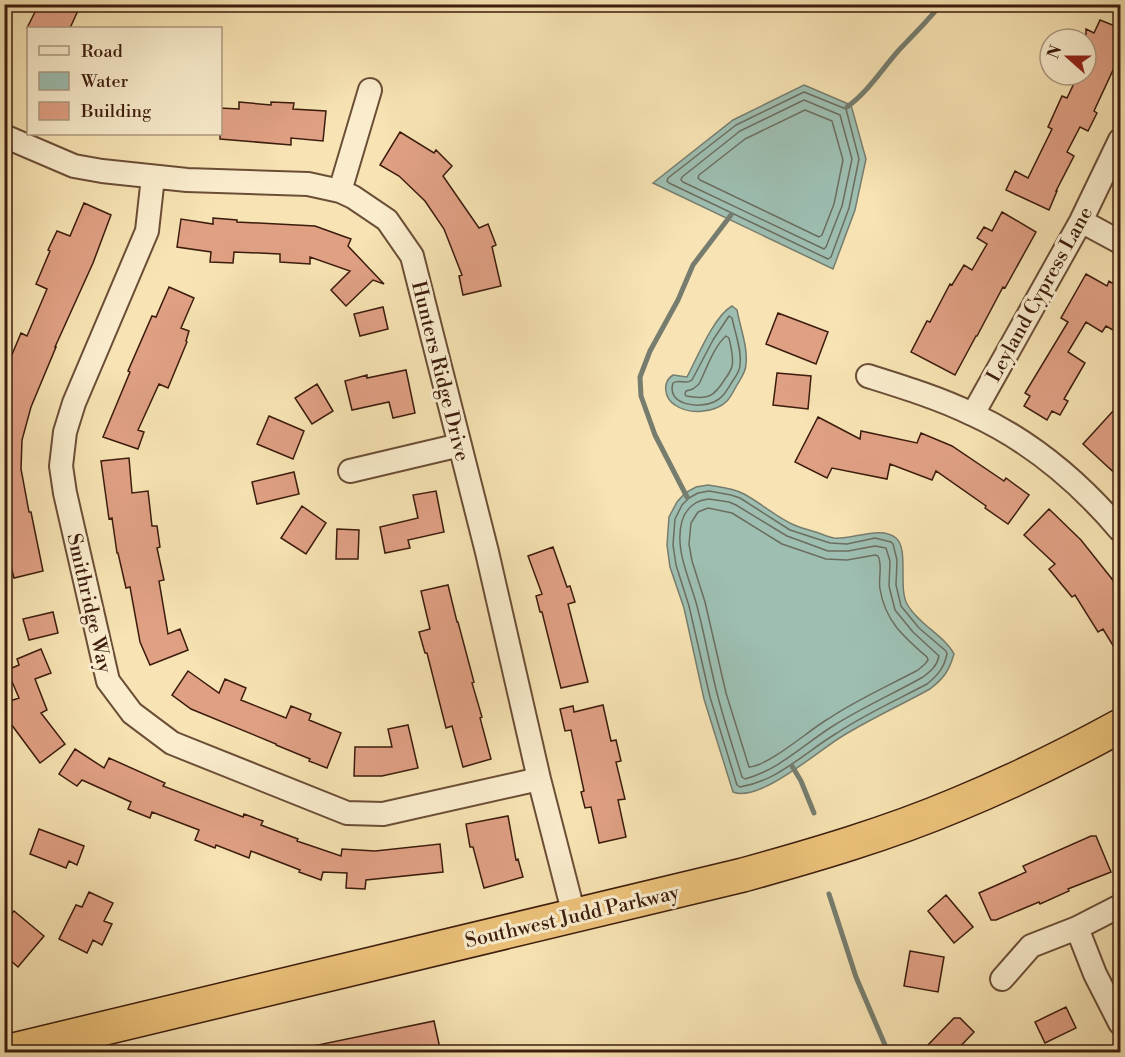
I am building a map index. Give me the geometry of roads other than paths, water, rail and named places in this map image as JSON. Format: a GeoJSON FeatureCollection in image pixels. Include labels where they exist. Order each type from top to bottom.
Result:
{"type":"FeatureCollection","features":[{"type":"Feature","properties":{"kind":"highway","name":"Southwest Judd Parkway"},"geometry":{"type":"LineString","coordinates":[[5,1053],[798,860],[874,836],[955,806],[1120,726]]}},
{"type":"Feature","properties":{"kind":"street"},"geometry":{"type":"LineString","coordinates":[[340,191],[370,90]]}},
{"type":"Feature","properties":{"kind":"street","name":"Hunters Ridge Drive"},"geometry":{"type":"LineString","coordinates":[[4,136],[74,166],[102,171],[187,180],[308,184],[340,191],[387,220],[412,256],[487,552],[539,779],[574,915]]}},
{"type":"Feature","properties":{"kind":"street","name":"Leyland Cypress Lane"},"geometry":{"type":"LineString","coordinates":[[973,414],[1081,221],[1120,140]]}},
{"type":"Feature","properties":{"kind":"street","name":"Smithridge Way"},"geometry":{"type":"LineString","coordinates":[[153,177],[147,231],[74,403],[65,432],[61,466],[65,493],[108,681],[132,713],[172,743],[347,813],[383,814],[539,779]]}},
{"type":"Feature","properties":{"kind":"street"},"geometry":{"type":"LineString","coordinates":[[1081,221],[1120,242]]}},
{"type":"Feature","properties":{"kind":"street"},"geometry":{"type":"LineString","coordinates":[[868,376],[973,414],[1003,431],[1033,450],[1059,471],[1120,531]]}},
{"type":"Feature","properties":{"kind":"street"},"geometry":{"type":"LineString","coordinates":[[350,471],[460,445]]}},
{"type":"Feature","properties":{"kind":"street"},"geometry":{"type":"LineString","coordinates":[[1002,979],[1030,946],[1077,928],[1120,906]]}},
{"type":"Feature","properties":{"kind":"street"},"geometry":{"type":"LineString","coordinates":[[1077,928],[1095,974],[1120,1023]]}},
{"type":"Feature","properties":{"kind":"water"},"geometry":{"type":"Polygon","coordinates":[[[804,85],[851,105],[866,159],[855,210],[833,269],[653,183],[733,120],[804,85]]]}},
{"type":"Feature","properties":{"kind":"water"},"geometry":{"type":"Polygon","coordinates":[[[732,306],[737,310],[745,344],[746,364],[743,375],[730,398],[716,408],[702,411],[687,410],[675,405],[668,398],[666,390],[669,378],[673,375],[687,377],[712,328],[725,311],[732,306]]]}},
{"type":"Feature","properties":{"kind":"water"},"geometry":{"type":"Polygon","coordinates":[[[708,485],[740,492],[787,522],[830,537],[841,538],[883,533],[896,538],[902,551],[903,588],[907,604],[954,654],[945,674],[930,689],[852,730],[773,783],[744,793],[733,792],[704,699],[684,608],[670,567],[667,545],[669,517],[677,502],[685,493],[696,487],[708,485]]]}},
{"type":"Feature","properties":{"kind":"waterway"},"geometry":{"type":"LineString","coordinates":[[847,107],[868,87],[941,4]]}},
{"type":"Feature","properties":{"kind":"waterway"},"geometry":{"type":"LineString","coordinates":[[687,497],[655,435],[641,396],[640,377],[650,351],[678,300],[693,265],[731,215]]}},
{"type":"Feature","properties":{"kind":"waterway"},"geometry":{"type":"LineString","coordinates":[[792,766],[814,813]]}},
{"type":"Feature","properties":{"kind":"waterway"},"geometry":{"type":"LineString","coordinates":[[829,894],[856,977],[888,1052]]}}]}
